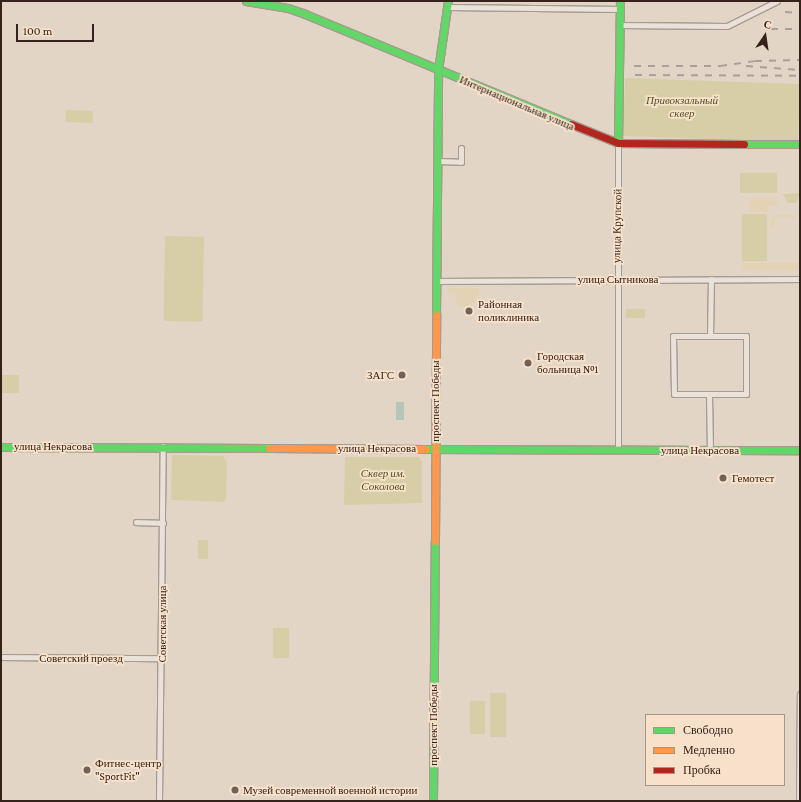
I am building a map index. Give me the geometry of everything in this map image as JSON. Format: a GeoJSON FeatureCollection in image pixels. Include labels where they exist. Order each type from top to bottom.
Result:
{"type":"FeatureCollection","features":[{"type":"Feature","properties":{"kind":"street","name":"Интернациональная улица"},"geometry":{"type":"LineString","coordinates":[[246,1],[294,10],[618,143],[800,144]]}},
{"type":"Feature","properties":{"kind":"street","name":"улица Крупской"},"geometry":{"type":"LineString","coordinates":[[618,450],[617,278],[620,1]]}},
{"type":"Feature","properties":{"kind":"street"},"geometry":{"type":"LineString","coordinates":[[619,25],[721,27],[742,20],[777,1]]}},
{"type":"Feature","properties":{"kind":"street","name":"проспект Победы"},"geometry":{"type":"LineString","coordinates":[[434,801],[438,70],[448,4]]}},
{"type":"Feature","properties":{"kind":"street"},"geometry":{"type":"LineString","coordinates":[[448,4],[620,9]]}},
{"type":"Feature","properties":{"kind":"street"},"geometry":{"type":"LineString","coordinates":[[437,162],[461,162],[461,148]]}},
{"type":"Feature","properties":{"kind":"street","name":"улица Сытникова"},"geometry":{"type":"LineString","coordinates":[[436,280],[617,278],[800,279]]}},
{"type":"Feature","properties":{"kind":"street"},"geometry":{"type":"LineString","coordinates":[[710,336],[711,279]]}},
{"type":"Feature","properties":{"kind":"street"},"geometry":{"type":"LineString","coordinates":[[673,336],[710,336],[746,336],[746,394],[674,394],[673,336]]}},
{"type":"Feature","properties":{"kind":"street"},"geometry":{"type":"LineString","coordinates":[[709,394],[710,450]]}},
{"type":"Feature","properties":{"kind":"street","name":"улица Некрасова"},"geometry":{"type":"LineString","coordinates":[[1,447],[163,446],[800,450]]}},
{"type":"Feature","properties":{"kind":"street","name":"Советская улица"},"geometry":{"type":"LineString","coordinates":[[159,801],[162,658],[163,446]]}},
{"type":"Feature","properties":{"kind":"street"},"geometry":{"type":"LineString","coordinates":[[136,522],[162,523]]}},
{"type":"Feature","properties":{"kind":"street","name":"Советский проезд"},"geometry":{"type":"LineString","coordinates":[[1,657],[162,658]]}},
{"type":"Feature","properties":{"kind":"street"},"geometry":{"type":"LineString","coordinates":[[799,801],[800,694]]}},
{"type":"Feature","properties":{"kind":"shaded area"},"geometry":{"type":"Polygon","coordinates":[[[777,197],[777,205],[769,205],[768,212],[750,212],[750,198],[777,197]]]}},
{"type":"Feature","properties":{"kind":"shaded area"},"geometry":{"type":"Polygon","coordinates":[[[774,215],[796,215],[796,218],[775,218],[774,229],[771,229],[771,218],[774,215]]]}},
{"type":"Feature","properties":{"kind":"shaded area"},"geometry":{"type":"Polygon","coordinates":[[[742,263],[800,263],[800,270],[742,270],[742,263]]]}},
{"type":"Feature","properties":{"kind":"shaded area"},"geometry":{"type":"Polygon","coordinates":[[[448,288],[479,288],[479,303],[472,303],[472,306],[457,306],[455,291],[448,294],[448,288]]]}},
{"type":"Feature","properties":{"kind":"shaded area"},"geometry":{"type":"Polygon","coordinates":[[[396,402],[404,402],[404,420],[396,420],[396,402]]]}},
{"type":"Feature","properties":{"kind":"green space","name":"Привокзальный сквер"},"geometry":{"type":"Polygon","coordinates":[[[625,78],[800,84],[798,142],[623,136],[625,78]]]}},
{"type":"Feature","properties":{"kind":"green space"},"geometry":{"type":"Polygon","coordinates":[[[66,110],[93,111],[93,123],[66,122],[66,110]]]}},
{"type":"Feature","properties":{"kind":"green space"},"geometry":{"type":"Polygon","coordinates":[[[740,173],[777,173],[777,193],[740,193],[740,173]]]}},
{"type":"Feature","properties":{"kind":"green space"},"geometry":{"type":"Polygon","coordinates":[[[800,193],[796,203],[788,203],[783,194],[800,193]]]}},
{"type":"Feature","properties":{"kind":"green space"},"geometry":{"type":"Polygon","coordinates":[[[742,214],[767,214],[767,261],[742,261],[742,214]]]}},
{"type":"Feature","properties":{"kind":"green space"},"geometry":{"type":"Polygon","coordinates":[[[165,236],[204,237],[203,322],[164,321],[165,236]]]}},
{"type":"Feature","properties":{"kind":"green space"},"geometry":{"type":"Polygon","coordinates":[[[626,309],[645,309],[645,318],[626,318],[626,309]]]}},
{"type":"Feature","properties":{"kind":"green space"},"geometry":{"type":"Polygon","coordinates":[[[1,375],[19,375],[19,393],[1,393],[1,375]]]}},
{"type":"Feature","properties":{"kind":"green space"},"geometry":{"type":"Polygon","coordinates":[[[172,455],[223,456],[227,462],[226,499],[224,502],[171,500],[172,455]]]}},
{"type":"Feature","properties":{"kind":"green space","name":"Сквер им. Соколова"},"geometry":{"type":"Polygon","coordinates":[[[345,457],[419,457],[422,462],[422,503],[344,505],[345,457]]]}},
{"type":"Feature","properties":{"kind":"green space"},"geometry":{"type":"Polygon","coordinates":[[[198,540],[208,540],[208,559],[198,559],[198,540]]]}},
{"type":"Feature","properties":{"kind":"green space"},"geometry":{"type":"Polygon","coordinates":[[[273,628],[289,628],[289,658],[273,658],[273,628]]]}},
{"type":"Feature","properties":{"kind":"green space"},"geometry":{"type":"Polygon","coordinates":[[[490,693],[506,693],[506,737],[490,737],[490,693]]]}},
{"type":"Feature","properties":{"kind":"green space"},"geometry":{"type":"Polygon","coordinates":[[[470,701],[485,701],[485,734],[470,734],[470,701]]]}},
{"type":"Feature","properties":{"kind":"railway"},"geometry":{"type":"LineString","coordinates":[[785,12],[800,13]]}},
{"type":"Feature","properties":{"kind":"railway"},"geometry":{"type":"LineString","coordinates":[[771,29],[800,29]]}},
{"type":"Feature","properties":{"kind":"railway"},"geometry":{"type":"LineString","coordinates":[[634,66],[720,66],[755,61],[800,60]]}},
{"type":"Feature","properties":{"kind":"railway"},"geometry":{"type":"LineString","coordinates":[[746,66],[800,70]]}},
{"type":"Feature","properties":{"kind":"railway"},"geometry":{"type":"LineString","coordinates":[[635,75],[800,76]]}},
{"type":"Feature","properties":{"kind":"traffic: fast"},"geometry":{"type":"LineString","coordinates":[[246,1],[288,8],[305,14],[571,124]]}},
{"type":"Feature","properties":{"kind":"traffic: fast"},"geometry":{"type":"LineString","coordinates":[[436,315],[438,70],[448,1]]}},
{"type":"Feature","properties":{"kind":"traffic: fast"},"geometry":{"type":"LineString","coordinates":[[618,143],[620,1]]}},
{"type":"Feature","properties":{"kind":"traffic: fast"},"geometry":{"type":"LineString","coordinates":[[744,144],[800,144]]}},
{"type":"Feature","properties":{"kind":"traffic: fast"},"geometry":{"type":"LineString","coordinates":[[1,447],[269,448]]}},
{"type":"Feature","properties":{"kind":"traffic: fast"},"geometry":{"type":"LineString","coordinates":[[426,449],[800,450]]}},
{"type":"Feature","properties":{"kind":"traffic: fast"},"geometry":{"type":"LineString","coordinates":[[433,801],[435,541]]}},
{"type":"Feature","properties":{"kind":"traffic: slow"},"geometry":{"type":"LineString","coordinates":[[435,541],[436,315]]}},
{"type":"Feature","properties":{"kind":"traffic: slow"},"geometry":{"type":"LineString","coordinates":[[269,448],[426,449]]}},
{"type":"Feature","properties":{"kind":"traffic: jam"},"geometry":{"type":"LineString","coordinates":[[571,124],[618,143],[744,144]]}},
{"type":"Feature","properties":{"kind":"place","name":"Районная поликлиника"},"geometry":{"type":"Point","coordinates":[469,311]}},
{"type":"Feature","properties":{"kind":"place","name":"Городская больница №1"},"geometry":{"type":"Point","coordinates":[528,363]}},
{"type":"Feature","properties":{"kind":"place","name":"ЗАГС"},"geometry":{"type":"Point","coordinates":[402,375]}},
{"type":"Feature","properties":{"kind":"place","name":"Гемотест"},"geometry":{"type":"Point","coordinates":[723,478]}},
{"type":"Feature","properties":{"kind":"place","name":"Фитнес-центр \"SportFit\""},"geometry":{"type":"Point","coordinates":[87,770]}},
{"type":"Feature","properties":{"kind":"place","name":"Музей современной военной истории"},"geometry":{"type":"Point","coordinates":[235,790]}}]}
